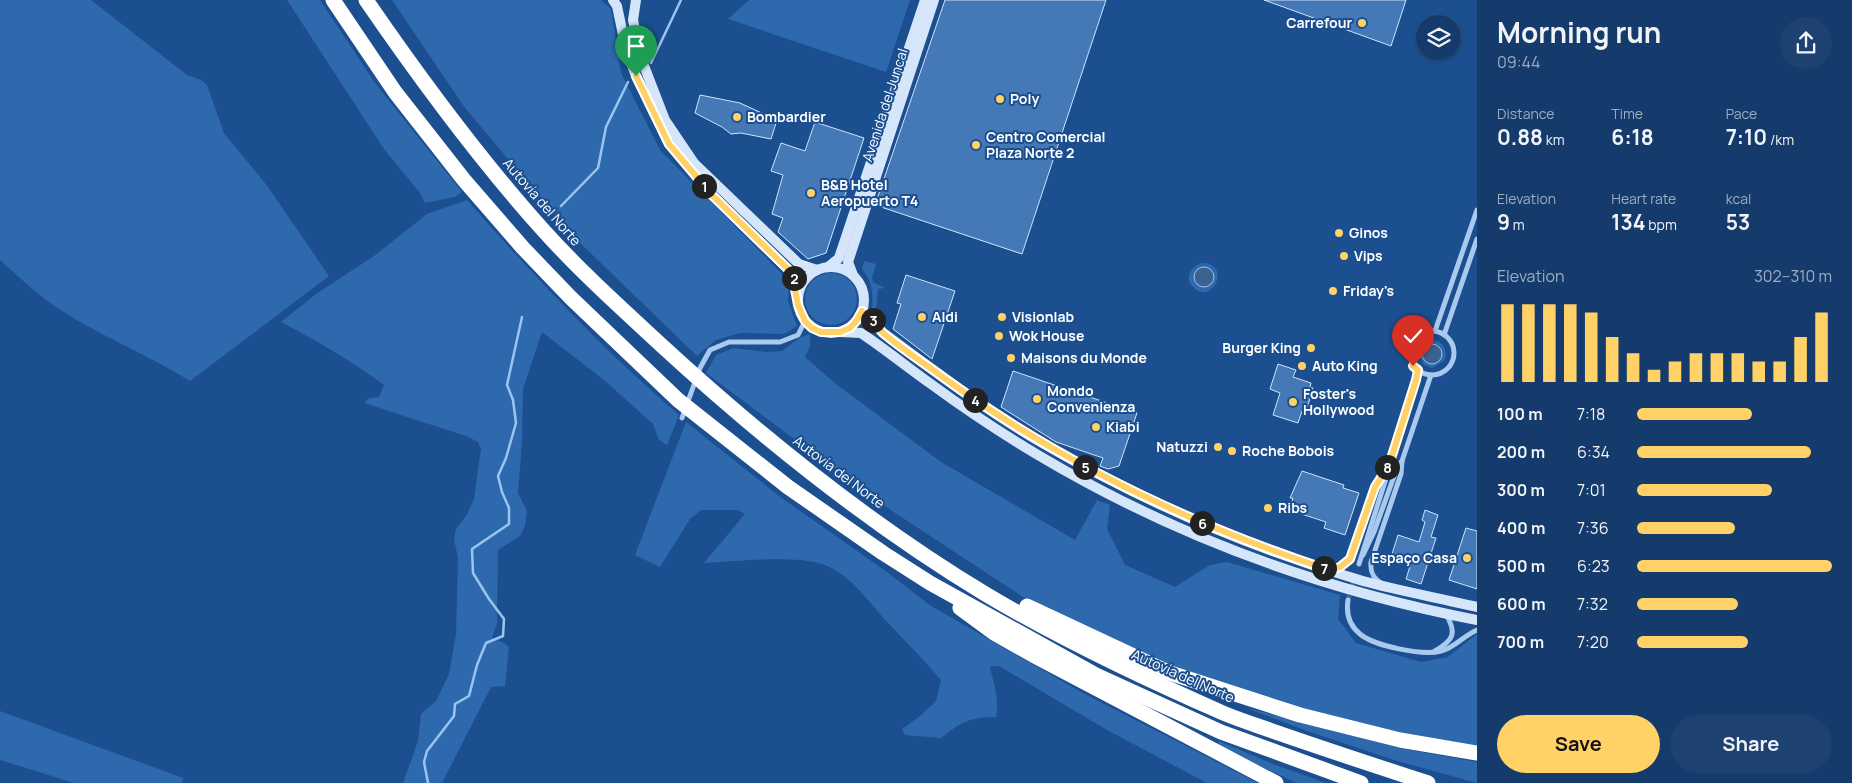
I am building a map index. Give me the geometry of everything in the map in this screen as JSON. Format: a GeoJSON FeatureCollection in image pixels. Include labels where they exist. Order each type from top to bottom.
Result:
{"type":"FeatureCollection","features":[{"type":"Feature","properties":{"kind":"highway"},"geometry":{"type":"LineString","coordinates":[[333,0],[394,92],[464,180],[523,248],[570,298],[678,400],[688,416],[883,553],[930,583],[1037,644],[1140,696],[1221,732],[1361,783]]}},
{"type":"Feature","properties":{"kind":"highway","name":"Autovía del Norte"},"geometry":{"type":"LineString","coordinates":[[366,0],[421,78],[481,157],[542,229],[582,272],[688,370],[809,472],[895,535],[986,594],[1042,626],[1112,662],[1227,714],[1346,757],[1428,783]]}},
{"type":"Feature","properties":{"kind":"highway"},"geometry":{"type":"LineString","coordinates":[[938,563],[1078,632],[1170,673],[1300,715],[1400,740],[1477,753]]}},
{"type":"Feature","properties":{"kind":"highway"},"geometry":{"type":"LineString","coordinates":[[930,583],[974,620],[994,633],[1276,783]]}},
{"type":"Feature","properties":{"kind":"street"},"geometry":{"type":"LineString","coordinates":[[613,0],[617,6],[626,49],[636,76],[669,144],[712,195],[792,273],[800,313],[812,328],[821,332],[860,333],[966,409],[1037,455],[1152,516],[1233,551],[1286,571],[1381,599],[1477,620]]}},
{"type":"Feature","properties":{"kind":"street"},"geometry":{"type":"LineString","coordinates":[[636,0],[633,20],[641,58],[665,120],[678,141],[694,163],[799,264],[817,270]]}},
{"type":"Feature","properties":{"kind":"street","name":"Avenida del Juncal"},"geometry":{"type":"LineString","coordinates":[[828,267],[839,258],[925,0]]}},
{"type":"Feature","properties":{"kind":"street","name":"Avenida del Juncal"},"geometry":{"type":"LineString","coordinates":[[853,275],[848,262],[934,0]]}},
{"type":"Feature","properties":{"kind":"street"},"geometry":{"type":"LineString","coordinates":[[1435,331],[1477,210]]}},
{"type":"Feature","properties":{"kind":"street"},"geometry":{"type":"LineString","coordinates":[[1444,335],[1477,238]]}},
{"type":"Feature","properties":{"kind":"street"},"geometry":{"type":"LineString","coordinates":[[798,297],[801,286],[808,276],[817,270],[828,267],[845,270],[853,275],[863,291],[862,311],[854,324],[840,332]]}},
{"type":"Feature","properties":{"kind":"street"},"geometry":{"type":"LineString","coordinates":[[862,311],[882,332],[981,404],[1050,447],[1104,477],[1196,521],[1329,570],[1393,588],[1477,607]]}},
{"type":"Feature","properties":{"kind":"street"},"geometry":{"type":"LineString","coordinates":[[688,416],[700,368],[710,350],[729,342],[780,342],[798,335],[805,321]]}},
{"type":"Feature","properties":{"kind":"street"},"geometry":{"type":"LineString","coordinates":[[1435,331],[1444,335],[1452,346],[1453,360],[1445,371],[1431,376],[1418,370],[1410,359],[1411,346],[1420,334],[1435,331]]}},
{"type":"Feature","properties":{"kind":"street"},"geometry":{"type":"LineString","coordinates":[[1357,572],[1418,370]]}},
{"type":"Feature","properties":{"kind":"street"},"geometry":{"type":"LineString","coordinates":[[1393,588],[1382,584],[1373,575],[1371,570],[1400,474],[1402,461],[1431,376]]}},
{"type":"Feature","properties":{"kind":"street"},"geometry":{"type":"LineString","coordinates":[[1359,564],[1374,532],[1397,468],[1402,461]]}},
{"type":"Feature","properties":{"kind":"street"},"geometry":{"type":"LineString","coordinates":[[1329,570],[1340,567],[1350,559],[1375,487],[1389,465]]}},
{"type":"Feature","properties":{"kind":"street"},"geometry":{"type":"LineString","coordinates":[[1348,600],[1347,615],[1352,625],[1360,634],[1370,641],[1396,648],[1428,653],[1446,650],[1477,630]]}},
{"type":"Feature","properties":{"kind":"street"},"geometry":{"type":"LineString","coordinates":[[1428,653],[1437,650],[1451,639],[1454,632],[1446,614]]}},
{"type":"Feature","properties":{"kind":"shaded area"},"geometry":{"type":"Polygon","coordinates":[[[0,0],[91,0],[187,75],[201,80],[207,85],[224,133],[268,187],[329,276],[190,381],[78,320],[30,287],[0,260],[0,0]]]}},
{"type":"Feature","properties":{"kind":"shaded area"},"geometry":{"type":"Polygon","coordinates":[[[287,0],[320,0],[375,83],[462,192],[455,197],[425,203],[420,193],[384,149],[287,0]]]}},
{"type":"Feature","properties":{"kind":"shaded area"},"geometry":{"type":"Polygon","coordinates":[[[392,0],[601,0],[611,9],[621,73],[660,150],[789,281],[788,301],[797,326],[784,334],[740,333],[716,340],[697,356],[575,238],[465,108],[392,0]]]}},
{"type":"Feature","properties":{"kind":"shaded area"},"geometry":{"type":"Polygon","coordinates":[[[749,0],[910,0],[886,72],[728,19],[749,0]]]}},
{"type":"Feature","properties":{"kind":"shaded area"},"geometry":{"type":"Polygon","coordinates":[[[467,200],[569,311],[679,415],[667,445],[659,440],[653,424],[604,380],[542,332],[523,389],[518,493],[527,511],[525,526],[520,536],[498,550],[497,623],[492,638],[509,647],[505,686],[491,687],[442,783],[403,783],[418,741],[421,714],[436,701],[449,674],[456,634],[458,558],[454,539],[456,529],[466,516],[474,499],[481,449],[478,442],[466,436],[364,403],[369,398],[379,397],[384,385],[308,336],[281,322],[316,294],[374,256],[427,214],[467,200]]]}},
{"type":"Feature","properties":{"kind":"shaded area"},"geometry":{"type":"Polygon","coordinates":[[[864,261],[876,264],[872,277],[873,282],[885,288],[878,289],[876,310],[882,311],[877,317],[872,311],[870,284],[862,269],[864,261]]]}},
{"type":"Feature","properties":{"kind":"shaded area"},"geometry":{"type":"Polygon","coordinates":[[[1202,263],[1211,265],[1216,270],[1218,276],[1212,288],[1207,292],[1200,292],[1190,284],[1189,280],[1192,270],[1202,263]]]}},
{"type":"Feature","properties":{"kind":"shaded area"},"geometry":{"type":"Polygon","coordinates":[[[1204,267],[1211,270],[1214,277],[1211,284],[1204,287],[1197,284],[1194,277],[1197,270],[1204,267]]]}},
{"type":"Feature","properties":{"kind":"shaded area"},"geometry":{"type":"Polygon","coordinates":[[[826,273],[836,273],[850,280],[857,294],[857,304],[850,318],[836,325],[826,325],[816,321],[809,314],[805,304],[805,294],[809,284],[816,277],[826,273]]]}},
{"type":"Feature","properties":{"kind":"shaded area"},"geometry":{"type":"Polygon","coordinates":[[[810,334],[810,346],[805,357],[836,384],[941,462],[1075,540],[1097,500],[1110,505],[1107,529],[1125,565],[1175,587],[1210,565],[1227,562],[1340,595],[1338,619],[1356,643],[1421,662],[1448,657],[1477,634],[1477,748],[1372,728],[1200,681],[1041,609],[877,501],[706,373],[716,355],[734,348],[767,352],[782,351],[799,338],[810,334]]]}},
{"type":"Feature","properties":{"kind":"shaded area"},"geometry":{"type":"Polygon","coordinates":[[[1429,340],[1437,341],[1445,349],[1444,361],[1432,368],[1424,365],[1418,353],[1421,345],[1429,340]]]}},
{"type":"Feature","properties":{"kind":"shaded area"},"geometry":{"type":"Polygon","coordinates":[[[1432,344],[1439,347],[1442,354],[1439,361],[1432,364],[1425,361],[1422,354],[1425,347],[1432,344]]]}},
{"type":"Feature","properties":{"kind":"shaded area"},"geometry":{"type":"Polygon","coordinates":[[[686,422],[779,496],[887,572],[931,606],[1083,693],[1258,783],[1207,783],[1107,730],[999,666],[991,666],[990,669],[996,693],[996,717],[973,719],[941,738],[905,735],[902,729],[919,717],[936,701],[941,680],[859,590],[842,575],[822,564],[810,561],[764,559],[704,563],[745,514],[737,510],[701,510],[690,519],[660,567],[635,555],[686,422]]]}},
{"type":"Feature","properties":{"kind":"shaded area"},"geometry":{"type":"Polygon","coordinates":[[[1244,707],[1399,748],[1477,762],[1477,783],[1394,760],[1307,731],[1244,707]]]}},
{"type":"Feature","properties":{"kind":"shaded area"},"geometry":{"type":"Polygon","coordinates":[[[0,711],[183,778],[182,783],[74,783],[0,760],[0,711]]]}},
{"type":"Feature","properties":{"kind":"shaded area"},"geometry":{"type":"Polygon","coordinates":[[[1219,741],[1273,764],[1326,783],[1297,783],[1217,746],[1219,741]]]}},
{"type":"Feature","properties":{"kind":"building","name":"Centro Comercial Plaza Norte 2"},"geometry":{"type":"Polygon","coordinates":[[[945,0],[1106,0],[1022,254],[875,205],[945,0]]]}},
{"type":"Feature","properties":{"kind":"building","name":"Carrefour"},"geometry":{"type":"Polygon","coordinates":[[[1264,0],[1406,0],[1391,46],[1264,0]]]}},
{"type":"Feature","properties":{"kind":"building","name":"Bombardier"},"geometry":{"type":"Polygon","coordinates":[[[700,95],[740,103],[777,120],[771,139],[741,133],[731,134],[722,127],[695,113],[700,95]]]}},
{"type":"Feature","properties":{"kind":"building","name":"B&B Hotel Aeropuerto T4"},"geometry":{"type":"Polygon","coordinates":[[[815,122],[864,138],[826,253],[808,259],[778,232],[783,218],[772,214],[783,175],[771,171],[781,143],[805,151],[815,122]]]}},
{"type":"Feature","properties":{"kind":"building","name":"Aldi"},"geometry":{"type":"Polygon","coordinates":[[[906,275],[955,291],[932,359],[893,329],[901,304],[897,303],[906,275]]]}},
{"type":"Feature","properties":{"kind":"building","name":"Foster's Hollywood"},"geometry":{"type":"Polygon","coordinates":[[[1278,364],[1296,370],[1293,377],[1311,383],[1310,387],[1313,388],[1306,412],[1302,411],[1298,423],[1273,415],[1280,393],[1270,389],[1278,364]]]}},
{"type":"Feature","properties":{"kind":"building"},"geometry":{"type":"Polygon","coordinates":[[[1013,371],[1137,413],[1119,466],[1108,469],[1100,466],[1103,458],[1056,442],[1001,407],[1013,371]]]}},
{"type":"Feature","properties":{"kind":"building"},"geometry":{"type":"Polygon","coordinates":[[[1302,471],[1344,485],[1343,488],[1359,493],[1345,535],[1324,528],[1326,522],[1289,510],[1293,498],[1290,498],[1302,471]]]}},
{"type":"Feature","properties":{"kind":"building"},"geometry":{"type":"Polygon","coordinates":[[[1425,510],[1438,515],[1431,537],[1436,538],[1421,584],[1406,579],[1412,560],[1392,554],[1398,535],[1419,542],[1425,522],[1422,520],[1425,510]]]}},
{"type":"Feature","properties":{"kind":"building","name":"Espaço Casa"},"geometry":{"type":"Polygon","coordinates":[[[1466,528],[1477,531],[1477,589],[1449,580],[1466,528]]]}},
{"type":"Feature","properties":{"kind":"waterway"},"geometry":{"type":"LineString","coordinates":[[651,63],[681,0]]}},
{"type":"Feature","properties":{"kind":"waterway"},"geometry":{"type":"LineString","coordinates":[[561,206],[598,168],[606,127],[628,82]]}},
{"type":"Feature","properties":{"kind":"waterway"},"geometry":{"type":"LineString","coordinates":[[428,783],[424,762],[427,751],[454,716],[455,704],[469,696],[477,665],[486,643],[503,636],[504,619],[473,573],[472,549],[509,524],[509,508],[498,476],[506,458],[516,423],[513,400],[507,385],[522,317]]}},
{"type":"Feature","properties":{"kind":"tunnel"},"geometry":{"type":"LineString","coordinates":[[1348,600],[1357,571]]}},
{"type":"Feature","properties":{"kind":"place","name":"Carrefour"},"geometry":{"type":"Point","coordinates":[1362,23]}},
{"type":"Feature","properties":{"kind":"place","name":"Poly"},"geometry":{"type":"Point","coordinates":[1000,99]}},
{"type":"Feature","properties":{"kind":"place","name":"Bombardier"},"geometry":{"type":"Point","coordinates":[737,117]}},
{"type":"Feature","properties":{"kind":"place","name":"Centro Comercial Plaza Norte 2"},"geometry":{"type":"Point","coordinates":[976,145]}},
{"type":"Feature","properties":{"kind":"place","name":"B&B Hotel Aeropuerto T4"},"geometry":{"type":"Point","coordinates":[811,193]}},
{"type":"Feature","properties":{"kind":"place","name":"Ginos"},"geometry":{"type":"Point","coordinates":[1339,233]}},
{"type":"Feature","properties":{"kind":"place","name":"Vips"},"geometry":{"type":"Point","coordinates":[1344,256]}},
{"type":"Feature","properties":{"kind":"place","name":"Friday's"},"geometry":{"type":"Point","coordinates":[1333,291]}},
{"type":"Feature","properties":{"kind":"place","name":"Aldi"},"geometry":{"type":"Point","coordinates":[922,317]}},
{"type":"Feature","properties":{"kind":"place","name":"Visionlab"},"geometry":{"type":"Point","coordinates":[1002,317]}},
{"type":"Feature","properties":{"kind":"place","name":"Wok House"},"geometry":{"type":"Point","coordinates":[999,336]}},
{"type":"Feature","properties":{"kind":"place","name":"Burger King"},"geometry":{"type":"Point","coordinates":[1311,348]}},
{"type":"Feature","properties":{"kind":"place","name":"Maisons du Monde"},"geometry":{"type":"Point","coordinates":[1011,358]}},
{"type":"Feature","properties":{"kind":"place","name":"Auto King"},"geometry":{"type":"Point","coordinates":[1302,366]}},
{"type":"Feature","properties":{"kind":"place","name":"Mondo Convenienza"},"geometry":{"type":"Point","coordinates":[1037,399]}},
{"type":"Feature","properties":{"kind":"place","name":"Foster's Hollywood"},"geometry":{"type":"Point","coordinates":[1293,402]}},
{"type":"Feature","properties":{"kind":"place","name":"Kiabi"},"geometry":{"type":"Point","coordinates":[1096,427]}},
{"type":"Feature","properties":{"kind":"place","name":"Natuzzi"},"geometry":{"type":"Point","coordinates":[1218,447]}},
{"type":"Feature","properties":{"kind":"place","name":"Roche Bobois"},"geometry":{"type":"Point","coordinates":[1232,451]}},
{"type":"Feature","properties":{"kind":"place","name":"Ribs"},"geometry":{"type":"Point","coordinates":[1268,508]}},
{"type":"Feature","properties":{"kind":"place","name":"Espaço Casa"},"geometry":{"type":"Point","coordinates":[1467,558]}},
{"type":"Feature","properties":{"kind":"route"},"geometry":{"type":"LineString","coordinates":[[636,76],[669,144],[712,195],[792,273],[800,313],[812,328],[821,332],[840,332],[850,328],[862,311],[872,319],[882,332],[939,374],[981,404],[1042,443],[1157,503],[1238,538],[1329,570],[1336,569],[1345,564],[1353,553],[1375,487],[1392,458],[1416,380],[1418,370],[1413,366]]}}]}
